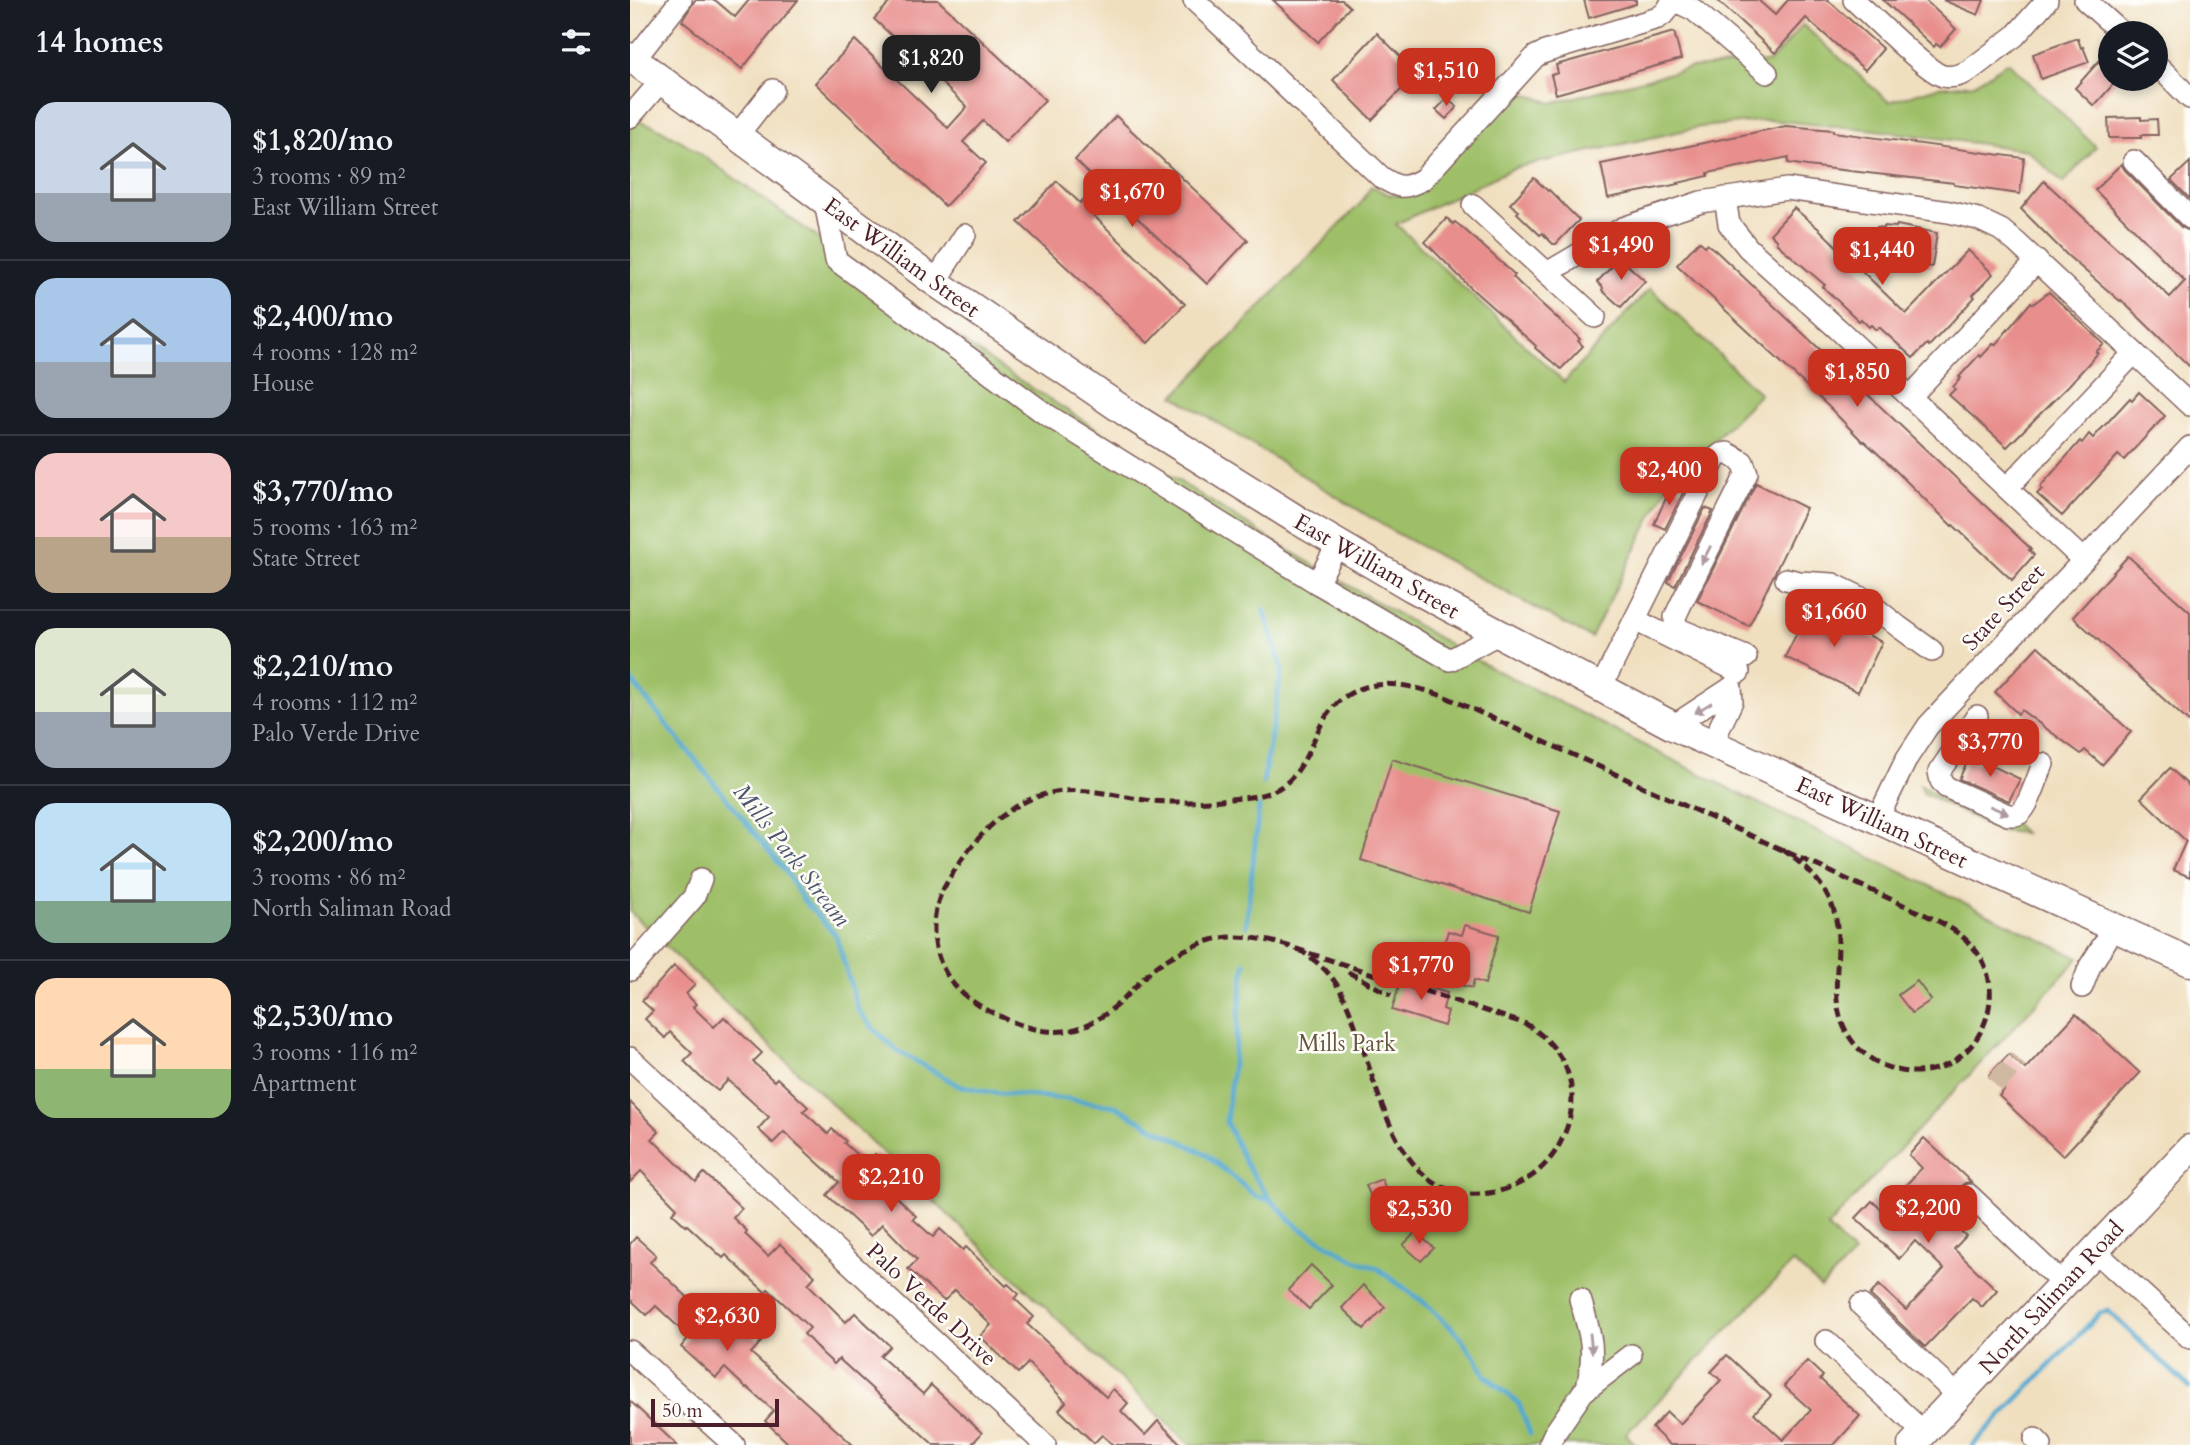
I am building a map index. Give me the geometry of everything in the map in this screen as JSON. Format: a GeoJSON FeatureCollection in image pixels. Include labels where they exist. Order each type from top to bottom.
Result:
{"type":"FeatureCollection","features":[{"type":"Feature","properties":{"kind":"main road","name":"East William Street"},"geometry":{"type":"LineString","coordinates":[[632,58],[935,282],[1133,417],[1338,544],[1498,634],[1673,726],[2190,962]]}},
{"type":"Feature","properties":{"kind":"main road","name":"North Saliman Road"},"geometry":{"type":"LineString","coordinates":[[1918,1439],[2190,1149]]}},
{"type":"Feature","properties":{"kind":"street"},"geometry":{"type":"LineString","coordinates":[[632,58],[681,0]]}},
{"type":"Feature","properties":{"kind":"street"},"geometry":{"type":"LineString","coordinates":[[1208,5],[1381,177],[1397,187],[1412,186],[1423,179],[1536,56],[1658,18],[1666,12],[1673,0],[1694,10],[1767,73]]}},
{"type":"Feature","properties":{"kind":"street"},"geometry":{"type":"LineString","coordinates":[[1854,0],[1933,71],[1951,77],[1970,70],[2015,36],[2047,0]]}},
{"type":"Feature","properties":{"kind":"street"},"geometry":{"type":"LineString","coordinates":[[2085,0],[2109,21]]}},
{"type":"Feature","properties":{"kind":"street"},"geometry":{"type":"LineString","coordinates":[[2168,76],[2190,98]]}},
{"type":"Feature","properties":{"kind":"street"},"geometry":{"type":"LineString","coordinates":[[630,117],[661,81]]}},
{"type":"Feature","properties":{"kind":"street"},"geometry":{"type":"LineString","coordinates":[[736,137],[773,90]]}},
{"type":"Feature","properties":{"kind":"street"},"geometry":{"type":"LineString","coordinates":[[2134,161],[2190,218]]}},
{"type":"Feature","properties":{"kind":"street"},"geometry":{"type":"LineString","coordinates":[[1547,273],[1623,228],[1701,202],[1725,198],[1787,189],[1949,212],[1978,219],[2001,230],[2190,405]]}},
{"type":"Feature","properties":{"kind":"street"},"geometry":{"type":"LineString","coordinates":[[1725,198],[1729,223],[1748,248],[2083,560]]}},
{"type":"Feature","properties":{"kind":"street"},"geometry":{"type":"LineString","coordinates":[[825,202],[836,260],[1044,413],[1317,583],[1450,660],[1498,634]]}},
{"type":"Feature","properties":{"kind":"street"},"geometry":{"type":"LineString","coordinates":[[1473,205],[1595,317]]}},
{"type":"Feature","properties":{"kind":"street"},"geometry":{"type":"LineString","coordinates":[[935,282],[965,235]]}},
{"type":"Feature","properties":{"kind":"street"},"geometry":{"type":"LineString","coordinates":[[1910,397],[2037,261]]}},
{"type":"Feature","properties":{"kind":"street"},"geometry":{"type":"LineString","coordinates":[[2007,488],[2134,353]]}},
{"type":"Feature","properties":{"kind":"street","name":"State Street"},"geometry":{"type":"LineString","coordinates":[[1877,820],[1907,758],[1928,726],[2190,447]]}},
{"type":"Feature","properties":{"kind":"street"},"geometry":{"type":"LineString","coordinates":[[1600,689],[1715,459],[1727,453],[1743,462],[1747,473],[1678,610],[1675,624],[1743,665],[1635,620]]}},
{"type":"Feature","properties":{"kind":"street"},"geometry":{"type":"LineString","coordinates":[[1317,583],[1338,544]]}},
{"type":"Feature","properties":{"kind":"street"},"geometry":{"type":"LineString","coordinates":[[1786,579],[1833,584],[1864,599],[1932,651]]}},
{"type":"Feature","properties":{"kind":"street"},"geometry":{"type":"LineString","coordinates":[[1673,726],[1731,688],[1732,701],[1712,744]]}},
{"type":"Feature","properties":{"kind":"street"},"geometry":{"type":"LineString","coordinates":[[1976,716],[1939,772],[1946,787],[2008,815],[2014,815],[2020,813],[2025,805],[2043,764]]}},
{"type":"Feature","properties":{"kind":"street"},"geometry":{"type":"LineString","coordinates":[[630,970],[694,897],[701,880]]}},
{"type":"Feature","properties":{"kind":"street"},"geometry":{"type":"LineString","coordinates":[[2082,987],[2090,966],[2114,928]]}},
{"type":"Feature","properties":{"kind":"street","name":"Palo Verde Drive"},"geometry":{"type":"LineString","coordinates":[[630,1058],[1032,1441]]}},
{"type":"Feature","properties":{"kind":"street"},"geometry":{"type":"LineString","coordinates":[[1969,1195],[2063,1284]]}},
{"type":"Feature","properties":{"kind":"street"},"geometry":{"type":"LineString","coordinates":[[2095,1251],[2190,1338]]}},
{"type":"Feature","properties":{"kind":"street"},"geometry":{"type":"LineString","coordinates":[[1580,1299],[1592,1338],[1592,1367],[1587,1388]]}},
{"type":"Feature","properties":{"kind":"street"},"geometry":{"type":"LineString","coordinates":[[1860,1305],[1958,1396]]}},
{"type":"Feature","properties":{"kind":"street"},"geometry":{"type":"LineString","coordinates":[[1826,1341],[1918,1439]]}},
{"type":"Feature","properties":{"kind":"street"},"geometry":{"type":"LineString","coordinates":[[630,1351],[734,1445]]}},
{"type":"Feature","properties":{"kind":"street"},"geometry":{"type":"LineString","coordinates":[[1549,1445],[1560,1424],[1587,1388],[1631,1355]]}},
{"type":"Feature","properties":{"kind":"green space"},"geometry":{"type":"Polygon","coordinates":[[[1803,25],[1889,102],[1937,87],[1974,84],[2008,62],[2096,147],[2063,183],[2027,150],[1876,130],[1769,120],[1700,127],[1514,168],[1396,224],[1564,382],[1650,288],[1760,394],[1666,488],[1591,638],[1394,532],[1174,396],[1361,203],[1371,186],[1390,195],[1408,194],[1517,91],[1552,103],[1690,68],[1770,62],[1803,25]]]}},
{"type":"Feature","properties":{"kind":"green space","name":"Mills Park"},"geometry":{"type":"Polygon","coordinates":[[[630,118],[654,126],[685,143],[1002,369],[1278,544],[1478,661],[1750,799],[2079,958],[1827,1227],[1854,1254],[1821,1288],[1793,1262],[1626,1434],[1636,1445],[1190,1445],[630,912],[630,118]]]}},
{"type":"Feature","properties":{"kind":"green space"},"geometry":{"type":"Polygon","coordinates":[[[1920,785],[1944,799],[1982,811],[1990,819],[2015,824],[2024,833],[2000,831],[1923,793],[1920,785]]]}},
{"type":"Feature","properties":{"kind":"building"},"geometry":{"type":"Polygon","coordinates":[[[695,0],[715,0],[735,17],[749,0],[798,0],[742,69],[682,21],[695,0]]]}},
{"type":"Feature","properties":{"kind":"building"},"geometry":{"type":"Polygon","coordinates":[[[892,0],[938,0],[1045,100],[1005,142],[983,121],[963,142],[986,163],[945,206],[815,83],[855,40],[948,128],[967,107],[874,19],[892,0]]]}},
{"type":"Feature","properties":{"kind":"building"},"geometry":{"type":"Polygon","coordinates":[[[1273,0],[1342,0],[1350,7],[1318,42],[1273,0]]]}},
{"type":"Feature","properties":{"kind":"building"},"geometry":{"type":"Polygon","coordinates":[[[1584,0],[1636,0],[1636,4],[1589,18],[1584,0]]]}},
{"type":"Feature","properties":{"kind":"building"},"geometry":{"type":"Polygon","coordinates":[[[1717,0],[1758,0],[1775,15],[1788,0],[1828,0],[1883,49],[1865,70],[1806,18],[1775,53],[1717,0]]]}},
{"type":"Feature","properties":{"kind":"building"},"geometry":{"type":"Polygon","coordinates":[[[1883,0],[1925,0],[1956,29],[1940,47],[1936,44],[1934,47],[1883,0]]]}},
{"type":"Feature","properties":{"kind":"building"},"geometry":{"type":"Polygon","coordinates":[[[1943,0],[1984,0],[1978,15],[1943,0]]]}},
{"type":"Feature","properties":{"kind":"building"},"geometry":{"type":"Polygon","coordinates":[[[1674,32],[1681,59],[1556,94],[1551,75],[1558,73],[1556,65],[1674,32]]]}},
{"type":"Feature","properties":{"kind":"building"},"geometry":{"type":"Polygon","coordinates":[[[1377,33],[1417,73],[1372,120],[1333,80],[1377,33]]]}},
{"type":"Feature","properties":{"kind":"building"},"geometry":{"type":"Polygon","coordinates":[[[2078,39],[2081,48],[2083,47],[2089,62],[2041,79],[2033,54],[2078,39]]]}},
{"type":"Feature","properties":{"kind":"building"},"geometry":{"type":"Polygon","coordinates":[[[2098,62],[2098,91],[2107,91],[2094,106],[2075,88],[2098,62]]]}},
{"type":"Feature","properties":{"kind":"building"},"geometry":{"type":"Polygon","coordinates":[[[1447,98],[1457,107],[1446,119],[1436,110],[1447,98]]]}},
{"type":"Feature","properties":{"kind":"building"},"geometry":{"type":"Polygon","coordinates":[[[1116,116],[1248,240],[1207,284],[1114,196],[1094,216],[1185,304],[1148,343],[1018,222],[1057,181],[1080,203],[1099,183],[1075,160],[1116,116]]]}},
{"type":"Feature","properties":{"kind":"building"},"geometry":{"type":"Polygon","coordinates":[[[2141,117],[2141,120],[2157,119],[2158,135],[2109,138],[2108,118],[2141,117]]]}},
{"type":"Feature","properties":{"kind":"building"},"geometry":{"type":"Polygon","coordinates":[[[1786,126],[1833,130],[2024,158],[2020,194],[1954,183],[1788,163],[1789,157],[1708,173],[1708,176],[1679,184],[1608,198],[1601,164],[1786,126]]]}},
{"type":"Feature","properties":{"kind":"building"},"geometry":{"type":"Polygon","coordinates":[[[2190,162],[2190,199],[2171,180],[2190,162]]]}},
{"type":"Feature","properties":{"kind":"building"},"geometry":{"type":"Polygon","coordinates":[[[2121,164],[2181,227],[2190,231],[2190,367],[2121,300],[2068,256],[2021,209],[2044,181],[2170,297],[2185,281],[2095,190],[2121,164]]]}},
{"type":"Feature","properties":{"kind":"building"},"geometry":{"type":"Polygon","coordinates":[[[1534,178],[1579,220],[1556,244],[1542,233],[1540,235],[1510,204],[1534,178]]]}},
{"type":"Feature","properties":{"kind":"building"},"geometry":{"type":"Polygon","coordinates":[[[1794,208],[1906,314],[1968,250],[1993,274],[1929,346],[1927,344],[1913,358],[1879,327],[1876,330],[1861,319],[1859,321],[1823,287],[1825,285],[1776,243],[1770,234],[1794,208]]]}},
{"type":"Feature","properties":{"kind":"building"},"geometry":{"type":"Polygon","coordinates":[[[1447,218],[1464,229],[1515,275],[1513,277],[1521,285],[1580,339],[1578,341],[1583,346],[1561,369],[1535,348],[1536,346],[1472,289],[1425,242],[1447,218]]]}},
{"type":"Feature","properties":{"kind":"building"},"geometry":{"type":"Polygon","coordinates":[[[1897,225],[1937,233],[1932,267],[1873,259],[1877,227],[1897,225]]]}},
{"type":"Feature","properties":{"kind":"building"},"geometry":{"type":"Polygon","coordinates":[[[1699,241],[1716,251],[2031,549],[2029,550],[2034,555],[2012,580],[1677,265],[1699,241]]]}},
{"type":"Feature","properties":{"kind":"building"},"geometry":{"type":"Polygon","coordinates":[[[1620,258],[1645,281],[1621,307],[1597,282],[1620,258]]]}},
{"type":"Feature","properties":{"kind":"building"},"geometry":{"type":"Polygon","coordinates":[[[2049,292],[2104,344],[2069,385],[2007,447],[1949,395],[1955,389],[1953,387],[1961,378],[1959,377],[1979,355],[1981,357],[1995,345],[2031,302],[2033,304],[2049,292]]]}},
{"type":"Feature","properties":{"kind":"building"},"geometry":{"type":"Polygon","coordinates":[[[2139,392],[2165,416],[2124,460],[2118,455],[2062,516],[2037,494],[2042,489],[2040,487],[2080,441],[2082,443],[2089,434],[2093,438],[2130,398],[2132,400],[2139,392]]]}},
{"type":"Feature","properties":{"kind":"building"},"geometry":{"type":"Polygon","coordinates":[[[1756,483],[1806,508],[1749,626],[1697,601],[1756,483]]]}},
{"type":"Feature","properties":{"kind":"building"},"geometry":{"type":"Polygon","coordinates":[[[1672,485],[1684,491],[1665,529],[1654,524],[1672,485]]]}},
{"type":"Feature","properties":{"kind":"building"},"geometry":{"type":"Polygon","coordinates":[[[1705,508],[1713,511],[1675,586],[1668,582],[1705,508]]]}},
{"type":"Feature","properties":{"kind":"building"},"geometry":{"type":"Polygon","coordinates":[[[2128,556],[2190,612],[2190,723],[2073,617],[2128,556]]]}},
{"type":"Feature","properties":{"kind":"building"},"geometry":{"type":"Polygon","coordinates":[[[1810,606],[1882,642],[1858,692],[1785,657],[1810,606]]]}},
{"type":"Feature","properties":{"kind":"building"},"geometry":{"type":"Polygon","coordinates":[[[2038,646],[2131,732],[2102,765],[2085,750],[2081,754],[2021,710],[2018,714],[1995,692],[2038,646]]]}},
{"type":"Feature","properties":{"kind":"building"},"geometry":{"type":"Polygon","coordinates":[[[1392,759],[1560,811],[1529,912],[1361,860],[1392,759]]]}},
{"type":"Feature","properties":{"kind":"building"},"geometry":{"type":"Polygon","coordinates":[[[1968,760],[1977,764],[1980,760],[2020,779],[2009,801],[1959,779],[1968,760]]]}},
{"type":"Feature","properties":{"kind":"building"},"geometry":{"type":"Polygon","coordinates":[[[2170,768],[2190,787],[2190,877],[2173,870],[2186,841],[2141,798],[2170,768]]]}},
{"type":"Feature","properties":{"kind":"building"},"geometry":{"type":"Polygon","coordinates":[[[1465,925],[1499,935],[1485,984],[1474,980],[1472,988],[1448,981],[1454,958],[1441,954],[1448,931],[1462,935],[1465,925]]]}},
{"type":"Feature","properties":{"kind":"building"},"geometry":{"type":"Polygon","coordinates":[[[674,966],[695,985],[686,994],[696,1004],[693,1007],[714,1027],[724,1017],[762,1053],[753,1062],[774,1081],[777,1078],[808,1107],[803,1111],[828,1134],[832,1129],[866,1163],[875,1154],[888,1167],[877,1179],[916,1216],[913,1219],[933,1237],[940,1229],[963,1250],[966,1247],[1006,1286],[1008,1284],[1019,1294],[1015,1299],[1034,1317],[1027,1324],[1106,1397],[1113,1389],[1128,1403],[1121,1411],[1145,1435],[1158,1421],[1182,1445],[1113,1445],[1102,1435],[1094,1443],[1059,1410],[1066,1402],[1028,1363],[1018,1373],[980,1336],[991,1325],[955,1290],[944,1301],[908,1269],[917,1260],[882,1224],[871,1236],[827,1195],[839,1182],[784,1132],[773,1143],[758,1129],[769,1117],[728,1080],[718,1091],[700,1077],[684,1061],[692,1053],[670,1032],[665,1038],[645,1019],[653,1011],[642,1001],[674,966]]]}},
{"type":"Feature","properties":{"kind":"building"},"geometry":{"type":"Polygon","coordinates":[[[1401,979],[1447,993],[1443,1009],[1448,1011],[1444,1026],[1392,1010],[1401,979]]]}},
{"type":"Feature","properties":{"kind":"building"},"geometry":{"type":"Polygon","coordinates":[[[1917,981],[1931,1000],[1912,1013],[1898,995],[1917,981]]]}},
{"type":"Feature","properties":{"kind":"building"},"geometry":{"type":"Polygon","coordinates":[[[2076,1014],[2140,1073],[2063,1156],[1999,1096],[2004,1090],[1989,1075],[2009,1054],[2025,1069],[2076,1014]]]}},
{"type":"Feature","properties":{"kind":"building"},"geometry":{"type":"Polygon","coordinates":[[[630,1102],[659,1132],[652,1139],[696,1182],[704,1173],[742,1208],[733,1218],[768,1256],[780,1244],[815,1276],[808,1284],[846,1322],[855,1313],[890,1346],[880,1356],[923,1394],[931,1385],[982,1433],[971,1445],[934,1445],[839,1359],[834,1364],[821,1352],[804,1334],[810,1328],[768,1289],[765,1292],[726,1255],[723,1258],[672,1213],[677,1208],[641,1171],[630,1182],[630,1102]]]}},
{"type":"Feature","properties":{"kind":"building"},"geometry":{"type":"Polygon","coordinates":[[[1924,1138],[1971,1182],[1959,1187],[1956,1198],[1942,1214],[1966,1236],[1954,1249],[1997,1290],[1982,1307],[1972,1298],[1925,1347],[1870,1295],[1879,1285],[1906,1310],[1944,1269],[1915,1241],[1899,1259],[1856,1218],[1872,1201],[1882,1210],[1922,1168],[1909,1155],[1924,1138]]]}},
{"type":"Feature","properties":{"kind":"building"},"geometry":{"type":"Polygon","coordinates":[[[1382,1179],[1391,1204],[1376,1209],[1366,1185],[1382,1179]]]}},
{"type":"Feature","properties":{"kind":"building"},"geometry":{"type":"Polygon","coordinates":[[[1416,1232],[1434,1248],[1421,1261],[1403,1245],[1416,1232]]]}},
{"type":"Feature","properties":{"kind":"building"},"geometry":{"type":"Polygon","coordinates":[[[636,1237],[656,1255],[650,1262],[695,1304],[698,1301],[734,1334],[743,1325],[761,1342],[751,1353],[853,1445],[790,1445],[765,1421],[774,1411],[725,1368],[716,1378],[681,1347],[689,1337],[656,1306],[647,1315],[630,1299],[630,1244],[636,1237]]]}},
{"type":"Feature","properties":{"kind":"building"},"geometry":{"type":"Polygon","coordinates":[[[1311,1265],[1332,1285],[1309,1309],[1288,1290],[1311,1265]]]}},
{"type":"Feature","properties":{"kind":"building"},"geometry":{"type":"Polygon","coordinates":[[[1363,1285],[1385,1307],[1364,1329],[1342,1308],[1363,1285]]]}},
{"type":"Feature","properties":{"kind":"building"},"geometry":{"type":"Polygon","coordinates":[[[1727,1355],[1771,1396],[1754,1413],[1783,1440],[1811,1410],[1784,1386],[1807,1361],[1823,1376],[1820,1379],[1860,1416],[1834,1445],[1670,1445],[1652,1428],[1667,1412],[1680,1424],[1721,1380],[1711,1372],[1727,1355]]]}},
{"type":"Feature","properties":{"kind":"building"},"geometry":{"type":"Polygon","coordinates":[[[630,1401],[677,1445],[630,1445],[630,1401]]]}},
{"type":"Feature","properties":{"kind":"waterway"},"geometry":{"type":"LineString","coordinates":[[1263,783],[1282,668],[1264,610]]}},
{"type":"Feature","properties":{"kind":"waterway","name":"Mills Park Stream"},"geometry":{"type":"LineString","coordinates":[[630,679],[786,872],[803,900],[836,935],[858,1010],[896,1050],[958,1085],[989,1092],[1115,1106],[1204,1153],[1257,1197],[1271,1200],[1298,1227],[1353,1259],[1377,1268],[1426,1304],[1460,1336],[1476,1357],[1485,1375],[1519,1404],[1530,1434]]}},
{"type":"Feature","properties":{"kind":"waterway"},"geometry":{"type":"LineString","coordinates":[[1246,926],[1259,807]]}},
{"type":"Feature","properties":{"kind":"waterway"},"geometry":{"type":"LineString","coordinates":[[1245,963],[1226,1122],[1247,1166],[1271,1200]]}},
{"type":"Feature","properties":{"kind":"waterway"},"geometry":{"type":"LineString","coordinates":[[1973,1445],[2100,1313],[2108,1311],[2190,1388]]}},
{"type":"Feature","properties":{"kind":"tunnel"},"geometry":{"type":"LineString","coordinates":[[1995,1084],[2018,1059]]}},
{"type":"Feature","properties":{"kind":"railway"},"geometry":{"type":"LineString","coordinates":[[1298,949],[1305,954],[1311,958],[1323,968],[1334,980],[1354,1022],[1391,1126],[1408,1156],[1430,1180],[1459,1193],[1495,1192],[1523,1181],[1539,1170],[1552,1156],[1566,1129],[1571,1112],[1569,1078],[1554,1048],[1526,1024],[1313,954],[1299,950],[1284,945],[1256,938],[1227,937],[1188,948],[1173,956],[1152,970],[1120,1002],[1093,1022],[1066,1031],[1038,1030],[991,1012],[957,988],[939,959],[934,922],[945,886],[966,853],[993,824],[1026,801],[1044,794],[1075,790],[1170,802],[1221,800],[1265,794],[1280,787],[1295,774],[1329,712],[1342,699],[1357,690],[1391,684],[1429,691],[1448,698],[1919,912],[1926,915],[1941,922],[1967,940],[1982,960],[1988,974],[1990,990],[1986,1021],[1970,1047],[1958,1058],[1936,1069],[1904,1071],[1879,1063],[1862,1052],[1853,1042],[1838,1010],[1838,942],[1833,908],[1812,875],[1798,861],[1790,855],[1782,849]]}},
{"type":"Feature","properties":{"kind":"railway"},"geometry":{"type":"LineString","coordinates":[[1348,972],[1391,995]]}}]}
